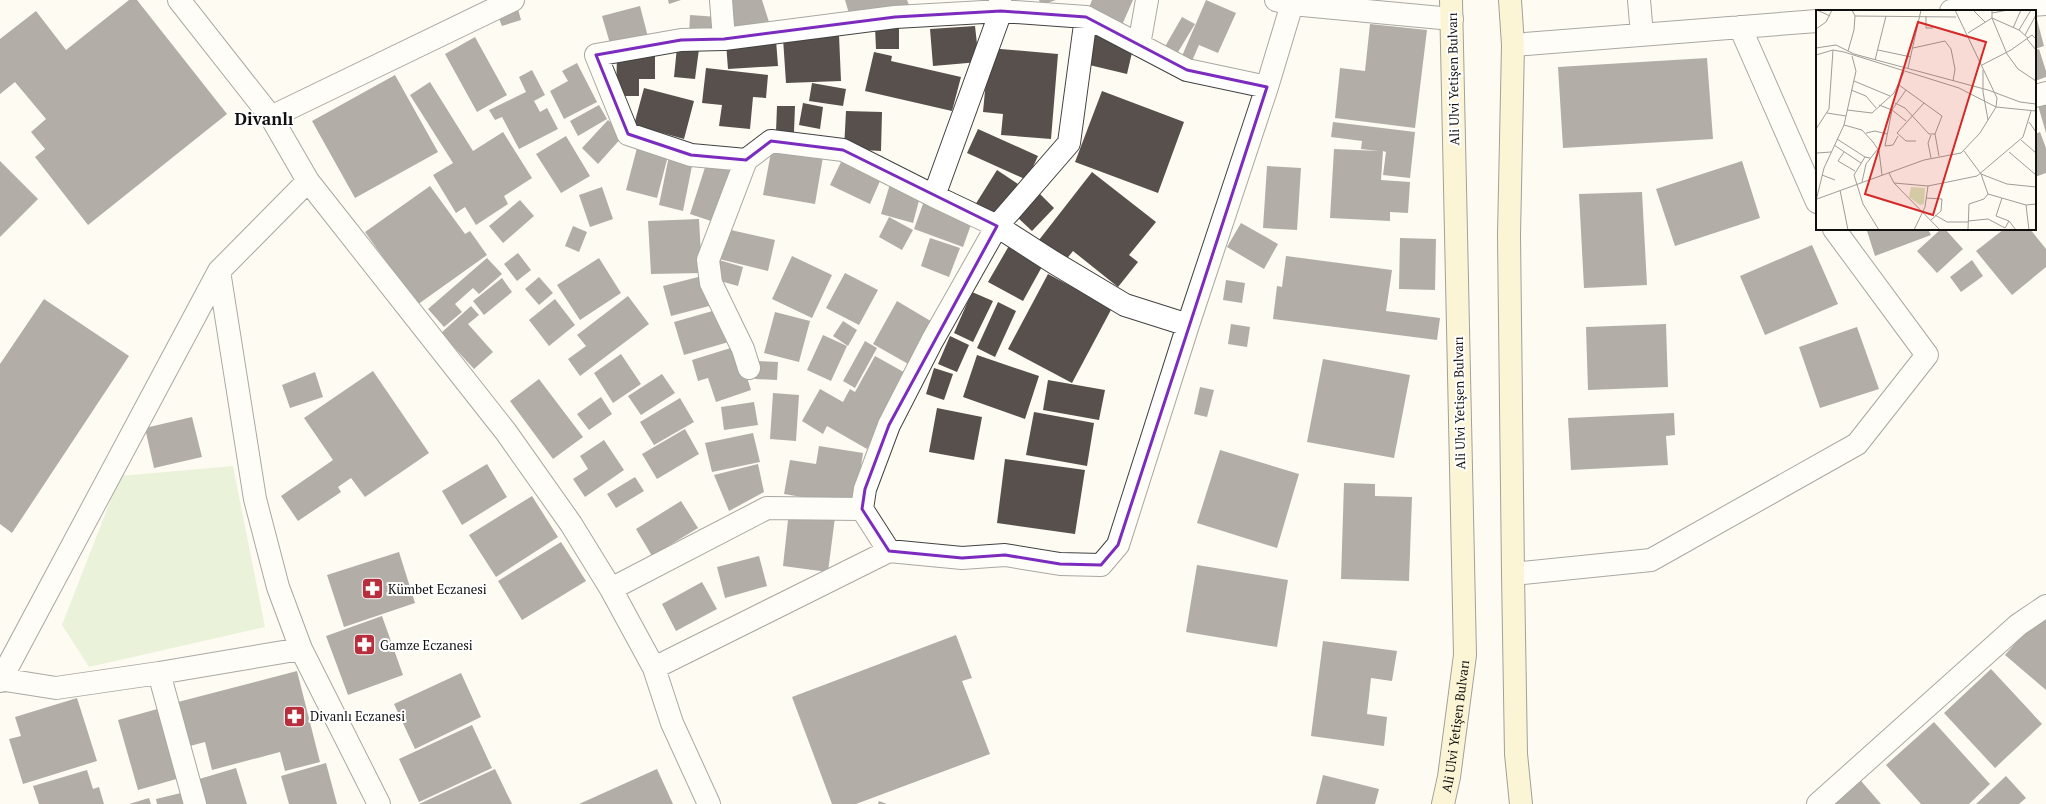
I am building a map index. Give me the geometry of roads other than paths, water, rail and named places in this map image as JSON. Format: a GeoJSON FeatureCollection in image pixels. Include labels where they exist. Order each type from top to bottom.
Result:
{"type":"FeatureCollection","features":[{"type":"Feature","properties":{"kind":"main road"},"geometry":{"type":"LineString","coordinates":[[1510,0],[1513,45],[1509,235],[1512,574],[1516,754],[1521,804]]}},
{"type":"Feature","properties":{"kind":"main road","name":"Ali Ulvi Yetişen Bulvarı"},"geometry":{"type":"LineString","coordinates":[[1443,804],[1449,777],[1465,655],[1452,9]]}},
{"type":"Feature","properties":{"kind":"street"},"geometry":{"type":"LineString","coordinates":[[179,0],[271,117],[308,181],[506,432],[571,524],[611,589],[654,668],[672,723],[709,804]]}},
{"type":"Feature","properties":{"kind":"street"},"geometry":{"type":"LineString","coordinates":[[271,117],[513,0]]}},
{"type":"Feature","properties":{"kind":"street"},"geometry":{"type":"LineString","coordinates":[[721,0],[724,39]]}},
{"type":"Feature","properties":{"kind":"street"},"geometry":{"type":"LineString","coordinates":[[1139,45],[1147,0]]}},
{"type":"Feature","properties":{"kind":"street"},"geometry":{"type":"LineString","coordinates":[[1639,0],[1642,35]]}},
{"type":"Feature","properties":{"kind":"street"},"geometry":{"type":"LineString","coordinates":[[654,668],[889,551],[962,558],[1005,555],[1060,564],[1101,565],[1118,545],[1188,325],[1267,87],[1284,2],[1452,9]]}},
{"type":"Feature","properties":{"kind":"street"},"geometry":{"type":"LineString","coordinates":[[1965,10],[2046,4]]}},
{"type":"Feature","properties":{"kind":"street"},"geometry":{"type":"LineString","coordinates":[[934,196],[1000,6]]}},
{"type":"Feature","properties":{"kind":"street"},"geometry":{"type":"LineString","coordinates":[[746,160],[691,155],[628,134],[596,55],[681,40],[724,39],[895,17],[1000,6],[1086,17],[1187,70],[1267,87]]}},
{"type":"Feature","properties":{"kind":"street"},"geometry":{"type":"LineString","coordinates":[[889,551],[862,509],[865,489],[890,425],[932,341],[997,226],[1069,143],[1086,17]]}},
{"type":"Feature","properties":{"kind":"street"},"geometry":{"type":"LineString","coordinates":[[1513,45],[1816,21]]}},
{"type":"Feature","properties":{"kind":"street"},"geometry":{"type":"LineString","coordinates":[[1740,27],[1816,200]]}},
{"type":"Feature","properties":{"kind":"street"},"geometry":{"type":"LineString","coordinates":[[2036,96],[2046,93]]}},
{"type":"Feature","properties":{"kind":"street"},"geometry":{"type":"LineString","coordinates":[[749,368],[743,349],[711,283],[708,260],[746,160],[771,141],[843,150],[997,226],[1053,262],[1125,304],[1188,325]]}},
{"type":"Feature","properties":{"kind":"street"},"geometry":{"type":"LineString","coordinates":[[302,649],[159,673],[56,688],[0,680],[219,271],[308,181]]}},
{"type":"Feature","properties":{"kind":"street"},"geometry":{"type":"LineString","coordinates":[[1512,574],[1651,560],[1857,444],[1927,355],[1835,230]]}},
{"type":"Feature","properties":{"kind":"street"},"geometry":{"type":"LineString","coordinates":[[219,271],[254,499],[278,587],[302,649],[379,804]]}},
{"type":"Feature","properties":{"kind":"street"},"geometry":{"type":"LineString","coordinates":[[611,589],[767,508],[862,509]]}},
{"type":"Feature","properties":{"kind":"street"},"geometry":{"type":"LineString","coordinates":[[1818,804],[2018,625],[2046,606]]}},
{"type":"Feature","properties":{"kind":"street"},"geometry":{"type":"LineString","coordinates":[[159,673],[195,804]]}},
{"type":"Feature","properties":{"kind":"place","name":"Kümbet Eczanesi"},"geometry":{"type":"Point","coordinates":[373,589]}},
{"type":"Feature","properties":{"kind":"place","name":"Gamze Eczanesi"},"geometry":{"type":"Point","coordinates":[365,645]}},
{"type":"Feature","properties":{"kind":"place","name":"Divanlı Eczanesi"},"geometry":{"type":"Point","coordinates":[295,716]}},
{"type":"Feature","properties":{"kind":"district","name":"Divanlı"},"geometry":{"type":"Point","coordinates":[264,119]}}]}
